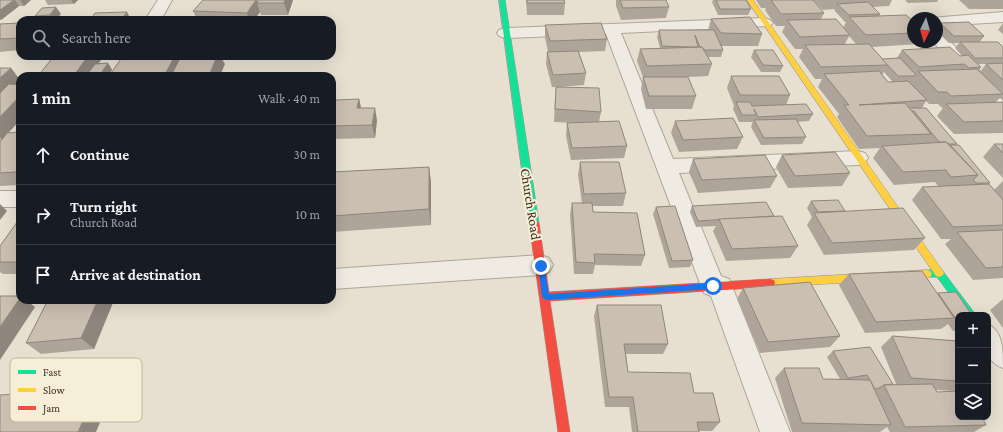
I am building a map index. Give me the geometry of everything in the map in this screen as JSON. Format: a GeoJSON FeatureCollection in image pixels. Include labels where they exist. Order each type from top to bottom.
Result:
{"type":"FeatureCollection","features":[{"type":"Feature","properties":{"kind":"street"},"geometry":{"type":"LineString","coordinates":[[155,16],[165,0]]}},
{"type":"Feature","properties":{"kind":"street","name":"Church Road"},"geometry":{"type":"LineString","coordinates":[[502,0],[505,33],[546,297],[564,432]]}},
{"type":"Feature","properties":{"kind":"street"},"geometry":{"type":"LineString","coordinates":[[750,0],[858,158],[939,273],[969,312]]}},
{"type":"Feature","properties":{"kind":"street"},"geometry":{"type":"LineString","coordinates":[[943,21],[1003,17]]}},
{"type":"Feature","properties":{"kind":"street"},"geometry":{"type":"LineString","coordinates":[[505,33],[765,23]]}},
{"type":"Feature","properties":{"kind":"street"},"geometry":{"type":"LineString","coordinates":[[612,29],[666,166],[717,286],[775,432]]}},
{"type":"Feature","properties":{"kind":"street"},"geometry":{"type":"LineString","coordinates":[[943,43],[1003,106]]}},
{"type":"Feature","properties":{"kind":"street"},"geometry":{"type":"LineString","coordinates":[[666,166],[858,158]]}},
{"type":"Feature","properties":{"kind":"street"},"geometry":{"type":"LineString","coordinates":[[0,199],[16,199]]}},
{"type":"Feature","properties":{"kind":"street"},"geometry":{"type":"LineString","coordinates":[[336,279],[541,266]]}},
{"type":"Feature","properties":{"kind":"street"},"geometry":{"type":"LineString","coordinates":[[546,297],[939,273]]}},
{"type":"Feature","properties":{"kind":"street"},"geometry":{"type":"LineString","coordinates":[[991,340],[1003,356]]}},
{"type":"Feature","properties":{"kind":"building"},"geometry":{"type":"Polygon","coordinates":[[[0,0],[14,0],[0,10],[0,0]]]}},
{"type":"Feature","properties":{"kind":"building"},"geometry":{"type":"Polygon","coordinates":[[[203,0],[256,0],[247,13],[193,11],[203,0]]]}},
{"type":"Feature","properties":{"kind":"building"},"geometry":{"type":"Polygon","coordinates":[[[259,0],[285,0],[284,3],[257,3],[259,0]]]}},
{"type":"Feature","properties":{"kind":"building"},"geometry":{"type":"Polygon","coordinates":[[[527,0],[564,0],[565,3],[527,3],[527,0]]]}},
{"type":"Feature","properties":{"kind":"building"},"geometry":{"type":"Polygon","coordinates":[[[620,0],[666,0],[669,7],[623,8],[620,0]]]}},
{"type":"Feature","properties":{"kind":"building"},"geometry":{"type":"Polygon","coordinates":[[[716,0],[746,0],[751,9],[720,9],[716,0]]]}},
{"type":"Feature","properties":{"kind":"building"},"geometry":{"type":"Polygon","coordinates":[[[771,0],[813,0],[824,13],[781,14],[771,0]]]}},
{"type":"Feature","properties":{"kind":"building"},"geometry":{"type":"Polygon","coordinates":[[[868,2],[880,14],[849,15],[837,4],[868,2]]]}},
{"type":"Feature","properties":{"kind":"building"},"geometry":{"type":"Polygon","coordinates":[[[56,7],[50,15],[35,16],[42,8],[56,7]]]}},
{"type":"Feature","properties":{"kind":"building"},"geometry":{"type":"Polygon","coordinates":[[[127,12],[124,16],[93,16],[95,13],[127,12]]]}},
{"type":"Feature","properties":{"kind":"building"},"geometry":{"type":"Polygon","coordinates":[[[906,15],[907,33],[866,35],[849,17],[906,15]]]}},
{"type":"Feature","properties":{"kind":"building"},"geometry":{"type":"Polygon","coordinates":[[[750,17],[762,34],[721,33],[711,19],[750,17]]]}},
{"type":"Feature","properties":{"kind":"building"},"geometry":{"type":"Polygon","coordinates":[[[836,19],[850,35],[800,37],[787,20],[836,19]]]}},
{"type":"Feature","properties":{"kind":"building"},"geometry":{"type":"Polygon","coordinates":[[[969,22],[984,36],[954,36],[943,26],[943,23],[969,22]]]}},
{"type":"Feature","properties":{"kind":"building"},"geometry":{"type":"Polygon","coordinates":[[[16,23],[16,38],[0,39],[0,24],[16,23]]]}},
{"type":"Feature","properties":{"kind":"building"},"geometry":{"type":"Polygon","coordinates":[[[601,23],[607,39],[550,41],[545,25],[601,23]]]}},
{"type":"Feature","properties":{"kind":"building"},"geometry":{"type":"Polygon","coordinates":[[[659,30],[714,30],[723,50],[704,50],[700,47],[695,35],[698,47],[662,46],[659,30]]]}},
{"type":"Feature","properties":{"kind":"building"},"geometry":{"type":"Polygon","coordinates":[[[960,42],[998,42],[1003,47],[1003,58],[975,58],[960,42]]]}},
{"type":"Feature","properties":{"kind":"building"},"geometry":{"type":"Polygon","coordinates":[[[869,44],[888,65],[821,67],[805,45],[869,44]]]}},
{"type":"Feature","properties":{"kind":"building"},"geometry":{"type":"Polygon","coordinates":[[[702,47],[712,64],[647,66],[640,49],[702,47]]]}},
{"type":"Feature","properties":{"kind":"building"},"geometry":{"type":"Polygon","coordinates":[[[950,47],[960,56],[968,55],[981,67],[969,68],[964,64],[919,67],[902,50],[950,47]]]}},
{"type":"Feature","properties":{"kind":"building"},"geometry":{"type":"Polygon","coordinates":[[[754,50],[773,50],[783,66],[763,65],[754,50]]]}},
{"type":"Feature","properties":{"kind":"building"},"geometry":{"type":"Polygon","coordinates":[[[578,51],[586,73],[553,75],[547,52],[578,51]]]}},
{"type":"Feature","properties":{"kind":"building"},"geometry":{"type":"Polygon","coordinates":[[[900,58],[916,75],[915,76],[898,76],[882,59],[900,58]]]}},
{"type":"Feature","properties":{"kind":"building"},"geometry":{"type":"Polygon","coordinates":[[[51,60],[85,60],[76,72],[41,72],[51,60]]]}},
{"type":"Feature","properties":{"kind":"building"},"geometry":{"type":"Polygon","coordinates":[[[120,60],[173,60],[166,72],[112,72],[120,60]]]}},
{"type":"Feature","properties":{"kind":"building"},"geometry":{"type":"Polygon","coordinates":[[[179,60],[215,60],[211,72],[173,72],[179,60]]]}},
{"type":"Feature","properties":{"kind":"building"},"geometry":{"type":"Polygon","coordinates":[[[108,63],[102,72],[89,72],[95,64],[108,63]]]}},
{"type":"Feature","properties":{"kind":"building"},"geometry":{"type":"Polygon","coordinates":[[[1003,63],[1003,80],[986,64],[1003,63]]]}},
{"type":"Feature","properties":{"kind":"building"},"geometry":{"type":"Polygon","coordinates":[[[0,68],[11,68],[0,78],[0,68]]]}},
{"type":"Feature","properties":{"kind":"building"},"geometry":{"type":"Polygon","coordinates":[[[977,69],[1003,94],[951,96],[947,92],[938,92],[918,71],[977,69]]]}},
{"type":"Feature","properties":{"kind":"building"},"geometry":{"type":"Polygon","coordinates":[[[879,71],[888,82],[908,81],[927,100],[859,105],[905,103],[931,134],[867,136],[844,105],[849,105],[824,74],[879,71]]]}},
{"type":"Feature","properties":{"kind":"building"},"geometry":{"type":"Polygon","coordinates":[[[731,76],[779,76],[790,95],[740,95],[731,76]]]}},
{"type":"Feature","properties":{"kind":"building"},"geometry":{"type":"Polygon","coordinates":[[[643,77],[688,77],[696,96],[649,96],[643,77]]]}},
{"type":"Feature","properties":{"kind":"building"},"geometry":{"type":"Polygon","coordinates":[[[9,84],[16,85],[16,100],[0,117],[0,93],[9,84]]]}},
{"type":"Feature","properties":{"kind":"building"},"geometry":{"type":"Polygon","coordinates":[[[556,87],[599,88],[601,112],[555,109],[556,87]]]}},
{"type":"Feature","properties":{"kind":"building"},"geometry":{"type":"Polygon","coordinates":[[[359,99],[357,108],[375,108],[372,125],[336,126],[336,100],[359,99]]]}},
{"type":"Feature","properties":{"kind":"building"},"geometry":{"type":"Polygon","coordinates":[[[736,102],[750,102],[752,106],[806,104],[813,114],[758,117],[754,109],[756,115],[742,115],[736,102]]]}},
{"type":"Feature","properties":{"kind":"building"},"geometry":{"type":"Polygon","coordinates":[[[1003,102],[1003,121],[964,122],[946,104],[1003,102]]]}},
{"type":"Feature","properties":{"kind":"building"},"geometry":{"type":"Polygon","coordinates":[[[909,108],[926,108],[957,144],[939,142],[914,111],[909,108]]]}},
{"type":"Feature","properties":{"kind":"building"},"geometry":{"type":"Polygon","coordinates":[[[733,118],[743,137],[683,140],[675,121],[733,118]]]}},
{"type":"Feature","properties":{"kind":"building"},"geometry":{"type":"Polygon","coordinates":[[[796,119],[806,137],[764,138],[754,120],[796,119]]]}},
{"type":"Feature","properties":{"kind":"building"},"geometry":{"type":"Polygon","coordinates":[[[619,121],[627,146],[572,148],[567,123],[619,121]]]}},
{"type":"Feature","properties":{"kind":"building"},"geometry":{"type":"Polygon","coordinates":[[[16,132],[16,172],[0,173],[0,142],[7,133],[16,132]]]}},
{"type":"Feature","properties":{"kind":"building"},"geometry":{"type":"Polygon","coordinates":[[[946,142],[978,175],[951,177],[946,170],[903,172],[882,146],[946,142]]]}},
{"type":"Feature","properties":{"kind":"building"},"geometry":{"type":"Polygon","coordinates":[[[994,144],[1003,144],[1003,153],[994,144]]]}},
{"type":"Feature","properties":{"kind":"building"},"geometry":{"type":"Polygon","coordinates":[[[950,145],[959,145],[990,183],[976,183],[973,180],[978,175],[950,145]]]}},
{"type":"Feature","properties":{"kind":"building"},"geometry":{"type":"Polygon","coordinates":[[[835,152],[850,173],[795,176],[782,155],[835,152]]]}},
{"type":"Feature","properties":{"kind":"building"},"geometry":{"type":"Polygon","coordinates":[[[765,155],[777,176],[702,180],[693,159],[765,155]]]}},
{"type":"Feature","properties":{"kind":"building"},"geometry":{"type":"Polygon","coordinates":[[[580,162],[619,162],[626,193],[584,194],[580,162]]]}},
{"type":"Feature","properties":{"kind":"building"},"geometry":{"type":"Polygon","coordinates":[[[429,167],[429,209],[336,216],[336,172],[429,167]]]}},
{"type":"Feature","properties":{"kind":"building"},"geometry":{"type":"Polygon","coordinates":[[[989,184],[1003,200],[1003,225],[953,227],[922,187],[989,184]]]}},
{"type":"Feature","properties":{"kind":"building"},"geometry":{"type":"Polygon","coordinates":[[[838,200],[845,211],[818,212],[811,201],[838,200]]]}},
{"type":"Feature","properties":{"kind":"building"},"geometry":{"type":"Polygon","coordinates":[[[766,202],[774,216],[698,221],[692,206],[766,202]]]}},
{"type":"Feature","properties":{"kind":"building"},"geometry":{"type":"Polygon","coordinates":[[[572,203],[592,203],[593,212],[637,213],[645,255],[594,254],[595,263],[576,262],[572,203]]]}},
{"type":"Feature","properties":{"kind":"building"},"geometry":{"type":"Polygon","coordinates":[[[675,206],[693,260],[672,261],[656,207],[675,206]]]}},
{"type":"Feature","properties":{"kind":"building"},"geometry":{"type":"Polygon","coordinates":[[[903,208],[925,238],[832,243],[814,213],[903,208]]]}},
{"type":"Feature","properties":{"kind":"building"},"geometry":{"type":"Polygon","coordinates":[[[782,216],[798,246],[732,249],[719,219],[782,216]]]}},
{"type":"Feature","properties":{"kind":"building"},"geometry":{"type":"Polygon","coordinates":[[[16,224],[16,262],[0,262],[0,246],[16,224]]]}},
{"type":"Feature","properties":{"kind":"building"},"geometry":{"type":"Polygon","coordinates":[[[1003,230],[1003,267],[986,268],[957,232],[1003,230]]]}},
{"type":"Feature","properties":{"kind":"building"},"geometry":{"type":"Polygon","coordinates":[[[922,271],[954,318],[876,322],[849,274],[922,271]]]}},
{"type":"Feature","properties":{"kind":"building"},"geometry":{"type":"Polygon","coordinates":[[[810,282],[840,336],[768,342],[743,288],[810,282]]]}},
{"type":"Feature","properties":{"kind":"building"},"geometry":{"type":"Polygon","coordinates":[[[956,292],[970,312],[955,312],[955,318],[938,293],[956,292]]]}},
{"type":"Feature","properties":{"kind":"building"},"geometry":{"type":"Polygon","coordinates":[[[0,296],[16,296],[16,304],[0,327],[0,296]]]}},
{"type":"Feature","properties":{"kind":"building"},"geometry":{"type":"Polygon","coordinates":[[[46,304],[96,304],[81,338],[26,343],[46,304]]]}},
{"type":"Feature","properties":{"kind":"building"},"geometry":{"type":"Polygon","coordinates":[[[597,305],[661,305],[668,344],[624,344],[628,372],[690,373],[694,393],[713,393],[720,422],[697,422],[699,432],[638,432],[633,397],[609,397],[597,305]]]}},
{"type":"Feature","properties":{"kind":"building"},"geometry":{"type":"Polygon","coordinates":[[[892,336],[955,341],[955,381],[911,378],[892,336]]]}},
{"type":"Feature","properties":{"kind":"building"},"geometry":{"type":"Polygon","coordinates":[[[870,347],[893,384],[884,385],[875,389],[867,375],[848,378],[833,351],[870,347]]]}},
{"type":"Feature","properties":{"kind":"building"},"geometry":{"type":"Polygon","coordinates":[[[784,368],[819,368],[823,379],[870,380],[891,425],[802,423],[784,368]]]}},
{"type":"Feature","properties":{"kind":"building"},"geometry":{"type":"Polygon","coordinates":[[[932,384],[937,392],[955,391],[955,420],[984,420],[986,425],[905,427],[884,385],[932,384]]]}},
{"type":"Feature","properties":{"kind":"building"},"geometry":{"type":"Polygon","coordinates":[[[10,394],[10,422],[82,422],[78,432],[0,432],[0,395],[10,394]]]}},
{"type":"Feature","properties":{"kind":"traffic: fast"},"geometry":{"type":"LineString","coordinates":[[502,0],[534,223]]}},
{"type":"Feature","properties":{"kind":"traffic: fast"},"geometry":{"type":"LineString","coordinates":[[927,274],[939,273],[969,312]]}},
{"type":"Feature","properties":{"kind":"traffic: slow"},"geometry":{"type":"LineString","coordinates":[[750,0],[939,273]]}},
{"type":"Feature","properties":{"kind":"traffic: slow"},"geometry":{"type":"LineString","coordinates":[[770,283],[927,274]]}},
{"type":"Feature","properties":{"kind":"traffic: jam"},"geometry":{"type":"LineString","coordinates":[[534,223],[564,432]]}},
{"type":"Feature","properties":{"kind":"traffic: jam"},"geometry":{"type":"LineString","coordinates":[[546,297],[770,283]]}},
{"type":"Feature","properties":{"kind":"route"},"geometry":{"type":"LineString","coordinates":[[541,266],[546,297],[713,286]]}}]}
